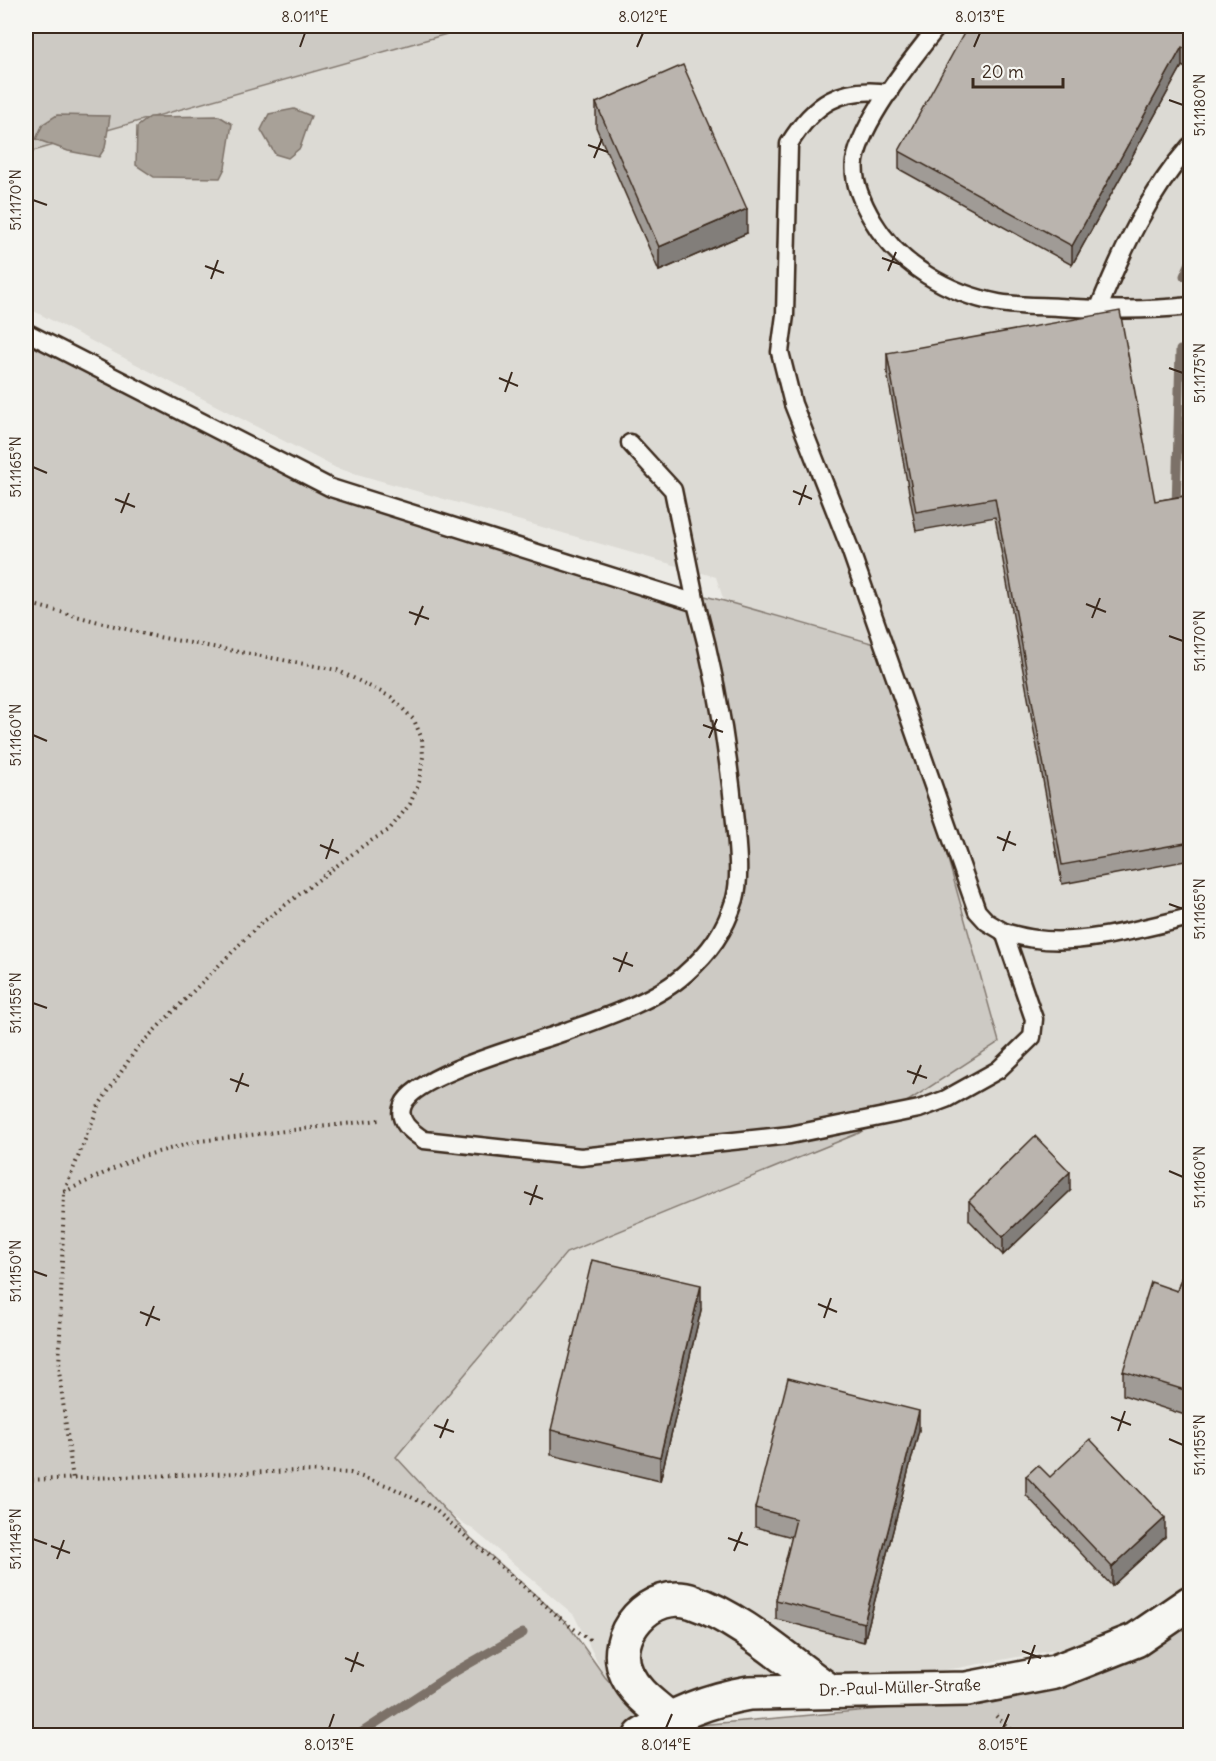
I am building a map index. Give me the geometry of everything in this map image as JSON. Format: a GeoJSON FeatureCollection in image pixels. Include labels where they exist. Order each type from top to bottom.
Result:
{"type":"FeatureCollection","features":[{"type":"Feature","properties":{"kind":"street"},"geometry":{"type":"LineString","coordinates":[[668,1718],[635,1689],[626,1674],[624,1648],[629,1627],[641,1613],[669,1600],[692,1601],[724,1617],[827,1689]]}},
{"type":"Feature","properties":{"kind":"street","name":"Dr.-Paul-Müller-Straße"},"geometry":{"type":"LineString","coordinates":[[641,1736],[668,1718],[726,1697],[749,1693],[827,1689],[967,1689],[1055,1672],[1136,1640],[1191,1603]]}},
{"type":"Feature","properties":{"kind":"lane"},"geometry":{"type":"LineString","coordinates":[[938,26],[866,130],[855,162],[860,200],[880,234],[914,267],[946,286],[999,303],[1098,310],[1191,306]]}},
{"type":"Feature","properties":{"kind":"lane"},"geometry":{"type":"LineString","coordinates":[[890,93],[864,89],[820,106],[802,122],[789,144],[785,315],[780,352],[793,404],[849,546],[977,911],[987,922],[1004,932],[1038,940],[1080,938],[1136,930],[1191,917]]}},
{"type":"Feature","properties":{"kind":"lane"},"geometry":{"type":"LineString","coordinates":[[1098,310],[1127,241],[1170,170],[1191,146]]}},
{"type":"Feature","properties":{"kind":"lane"},"geometry":{"type":"LineString","coordinates":[[26,332],[331,488],[696,603]]}},
{"type":"Feature","properties":{"kind":"lane"},"geometry":{"type":"LineString","coordinates":[[630,443],[673,490],[696,603],[716,675],[731,777],[736,841],[735,897],[716,944],[683,976],[628,1006],[568,1031],[465,1066],[426,1084],[408,1097],[402,1106],[405,1125],[424,1140],[581,1157],[790,1135],[920,1109],[973,1086],[998,1070],[1032,1037],[1034,1019],[1004,932]]}},
{"type":"Feature","properties":{"kind":"path"},"geometry":{"type":"LineString","coordinates":[[26,603],[153,636],[337,670],[392,697],[414,720],[422,739],[423,757],[419,782],[410,804],[389,830],[364,845],[259,925],[137,1048],[99,1105],[64,1192],[59,1371],[74,1480]]}},
{"type":"Feature","properties":{"kind":"path"},"geometry":{"type":"LineString","coordinates":[[64,1192],[138,1157],[198,1141],[402,1117]]}},
{"type":"Feature","properties":{"kind":"path"},"geometry":{"type":"LineString","coordinates":[[26,1480],[301,1472],[350,1473],[389,1486],[433,1508],[567,1624]]}},
{"type":"Feature","properties":{"kind":"shaded area"},"geometry":{"type":"Polygon","coordinates":[[[26,26],[475,26],[26,153],[26,26]]]}},
{"type":"Feature","properties":{"kind":"shaded area"},"geometry":{"type":"Polygon","coordinates":[[[475,26],[1190,26],[1190,1597],[1142,1634],[958,1668],[801,1690],[643,1718],[605,1677],[574,1615],[474,1530],[449,1514],[396,1457],[566,1253],[859,1133],[889,648],[724,601],[716,577],[336,468],[26,307],[26,153],[475,26]]]}},
{"type":"Feature","properties":{"kind":"shaded area"},"geometry":{"type":"Polygon","coordinates":[[[294,109],[311,116],[300,148],[288,158],[275,154],[261,130],[269,114],[294,109]]]}},
{"type":"Feature","properties":{"kind":"shaded area"},"geometry":{"type":"Polygon","coordinates":[[[57,115],[110,116],[105,148],[99,157],[68,151],[36,139],[43,124],[57,115]]]}},
{"type":"Feature","properties":{"kind":"shaded area"},"geometry":{"type":"Polygon","coordinates":[[[219,116],[232,124],[225,168],[220,178],[154,177],[136,165],[137,127],[150,117],[219,116]]]}},
{"type":"Feature","properties":{"kind":"shaded area"},"geometry":{"type":"Polygon","coordinates":[[[26,332],[334,499],[724,601],[889,648],[999,1042],[859,1133],[566,1253],[396,1457],[471,1538],[566,1622],[605,1677],[653,1729],[993,1699],[1154,1649],[1190,1622],[1190,1735],[26,1735],[26,332]]]}},
{"type":"Feature","properties":{"kind":"building"},"geometry":{"type":"Polygon","coordinates":[[[968,26],[1191,26],[1191,52],[1182,47],[1072,246],[899,151],[968,26]]]}},
{"type":"Feature","properties":{"kind":"building"},"geometry":{"type":"Polygon","coordinates":[[[683,65],[747,209],[659,247],[596,103],[683,65]]]}},
{"type":"Feature","properties":{"kind":"building"},"geometry":{"type":"Polygon","coordinates":[[[1120,311],[1155,501],[1191,495],[1191,842],[1062,865],[995,498],[916,512],[887,353],[1120,311]]]}},
{"type":"Feature","properties":{"kind":"building"},"geometry":{"type":"Polygon","coordinates":[[[1035,1136],[1070,1172],[1003,1237],[969,1201],[1035,1136]]]}},
{"type":"Feature","properties":{"kind":"building"},"geometry":{"type":"Polygon","coordinates":[[[1191,1249],[1191,1392],[1123,1371],[1151,1282],[1177,1291],[1191,1249]]]}},
{"type":"Feature","properties":{"kind":"building"},"geometry":{"type":"Polygon","coordinates":[[[592,1260],[701,1285],[660,1457],[551,1430],[592,1260]]]}},
{"type":"Feature","properties":{"kind":"building"},"geometry":{"type":"Polygon","coordinates":[[[788,1378],[919,1411],[864,1623],[776,1600],[796,1519],[755,1508],[788,1378]]]}},
{"type":"Feature","properties":{"kind":"building"},"geometry":{"type":"Polygon","coordinates":[[[1090,1439],[1165,1518],[1112,1567],[1026,1476],[1038,1465],[1050,1477],[1090,1439]]]}},
{"type":"Feature","properties":{"kind":"waterway"},"geometry":{"type":"LineString","coordinates":[[1184,276],[1190,263]]}},
{"type":"Feature","properties":{"kind":"waterway"},"geometry":{"type":"LineString","coordinates":[[1176,509],[1180,350]]}},
{"type":"Feature","properties":{"kind":"waterway"},"geometry":{"type":"LineString","coordinates":[[356,1736],[451,1674],[523,1633]]}}]}
